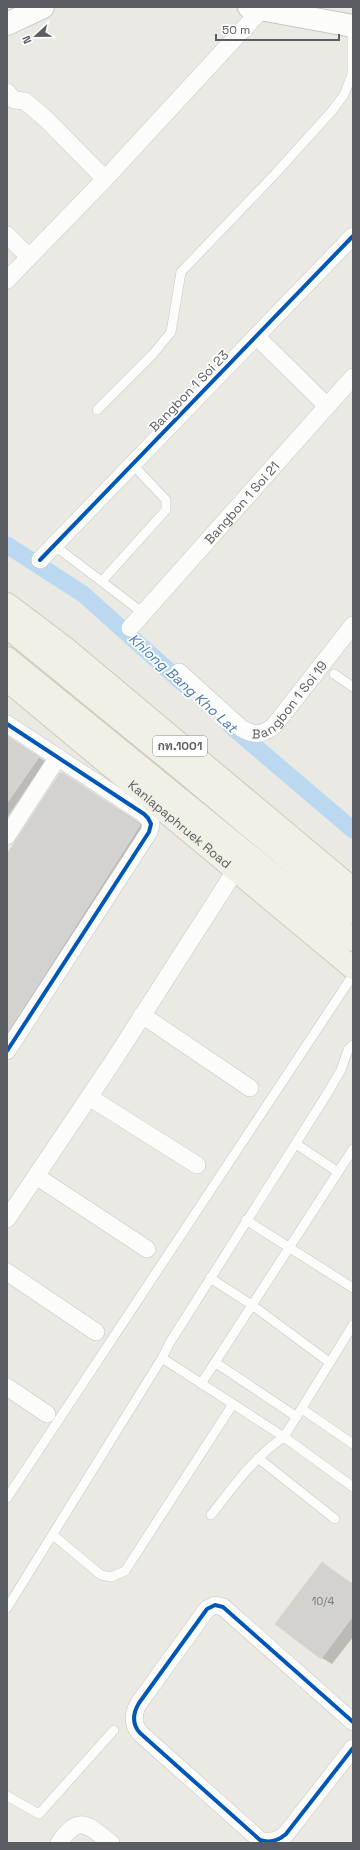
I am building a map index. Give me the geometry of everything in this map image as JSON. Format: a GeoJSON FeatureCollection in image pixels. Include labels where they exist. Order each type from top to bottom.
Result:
{"type":"FeatureCollection","features":[{"type":"Feature","properties":{"kind":"main road"},"geometry":{"type":"LineString","coordinates":[[7,24],[43,7]]}},
{"type":"Feature","properties":{"kind":"main road"},"geometry":{"type":"LineString","coordinates":[[256,8],[292,11],[353,26]]}},
{"type":"Feature","properties":{"kind":"main road","name":"กท.1001"},"geometry":{"type":"LineString","coordinates":[[7,604],[64,647],[353,889]]}},
{"type":"Feature","properties":{"kind":"main road","name":"กท.1001"},"geometry":{"type":"LineString","coordinates":[[7,627],[182,770],[353,913]]}},
{"type":"Feature","properties":{"kind":"main road","name":"Kanlapaphruek Road"},"geometry":{"type":"LineString","coordinates":[[7,658],[353,940]]}},
{"type":"Feature","properties":{"kind":"main road","name":"Kanlapaphruek Road"},"geometry":{"type":"LineString","coordinates":[[7,680],[353,968]]}},
{"type":"Feature","properties":{"kind":"street"},"geometry":{"type":"LineString","coordinates":[[7,280],[105,179],[256,8]]}},
{"type":"Feature","properties":{"kind":"street"},"geometry":{"type":"LineString","coordinates":[[9,100],[25,101],[47,120],[105,179]]}},
{"type":"Feature","properties":{"kind":"street"},"geometry":{"type":"LineString","coordinates":[[7,235],[29,257]]}},
{"type":"Feature","properties":{"kind":"street","name":"Bangbon 1 Soi 23"},"geometry":{"type":"LineString","coordinates":[[40,560],[353,236]]}},
{"type":"Feature","properties":{"kind":"street"},"geometry":{"type":"LineString","coordinates":[[256,336],[327,406]]}},
{"type":"Feature","properties":{"kind":"street","name":"Bangbon 1 Soi 21"},"geometry":{"type":"LineString","coordinates":[[130,628],[353,377]]}},
{"type":"Feature","properties":{"kind":"street","name":"Bangbon 1 Soi 19"},"geometry":{"type":"LineString","coordinates":[[180,672],[241,728],[249,733],[258,735],[273,727],[353,625]]}},
{"type":"Feature","properties":{"kind":"street"},"geometry":{"type":"LineString","coordinates":[[7,724],[144,814],[151,824],[149,832],[7,1051]]}},
{"type":"Feature","properties":{"kind":"street"},"geometry":{"type":"LineString","coordinates":[[7,836],[58,757]]}},
{"type":"Feature","properties":{"kind":"street"},"geometry":{"type":"LineString","coordinates":[[7,1219],[89,1097],[235,871]]}},
{"type":"Feature","properties":{"kind":"street"},"geometry":{"type":"LineString","coordinates":[[142,1015],[250,1088]]}},
{"type":"Feature","properties":{"kind":"street"},"geometry":{"type":"LineString","coordinates":[[89,1097],[197,1165]]}},
{"type":"Feature","properties":{"kind":"street"},"geometry":{"type":"LineString","coordinates":[[36,1176],[147,1249]]}},
{"type":"Feature","properties":{"kind":"street"},"geometry":{"type":"LineString","coordinates":[[7,1272],[96,1332]]}},
{"type":"Feature","properties":{"kind":"street"},"geometry":{"type":"LineString","coordinates":[[7,1387],[48,1414]]}},
{"type":"Feature","properties":{"kind":"street"},"geometry":{"type":"LineString","coordinates":[[353,1722],[223,1607],[215,1605],[207,1609],[139,1703],[134,1715],[136,1727],[140,1733],[260,1840],[264,1841],[276,1840],[286,1834],[353,1748]]}},
{"type":"Feature","properties":{"kind":"street"},"geometry":{"type":"LineString","coordinates":[[59,1843],[68,1830],[77,1825],[86,1824],[111,1843]]}},
{"type":"Feature","properties":{"kind":"lane"},"geometry":{"type":"LineString","coordinates":[[97,410],[153,354],[171,332],[181,272],[275,174],[344,95],[352,74],[353,26]]}},
{"type":"Feature","properties":{"kind":"lane"},"geometry":{"type":"LineString","coordinates":[[102,581],[166,510],[166,500],[132,464]]}},
{"type":"Feature","properties":{"kind":"lane"},"geometry":{"type":"LineString","coordinates":[[55,546],[143,614]]}},
{"type":"Feature","properties":{"kind":"lane"},"geometry":{"type":"LineString","coordinates":[[334,674],[353,687]]}},
{"type":"Feature","properties":{"kind":"lane"},"geometry":{"type":"LineString","coordinates":[[7,1498],[353,975]]}},
{"type":"Feature","properties":{"kind":"lane"},"geometry":{"type":"LineString","coordinates":[[7,1608],[246,1220],[296,1144],[341,1070],[348,1050],[353,1045]]}},
{"type":"Feature","properties":{"kind":"lane"},"geometry":{"type":"LineString","coordinates":[[345,1060],[353,1065]]}},
{"type":"Feature","properties":{"kind":"lane"},"geometry":{"type":"LineString","coordinates":[[296,1144],[338,1172]]}},
{"type":"Feature","properties":{"kind":"lane"},"geometry":{"type":"LineString","coordinates":[[201,1384],[353,1149]]}},
{"type":"Feature","properties":{"kind":"lane"},"geometry":{"type":"LineString","coordinates":[[246,1220],[353,1288]]}},
{"type":"Feature","properties":{"kind":"lane"},"geometry":{"type":"LineString","coordinates":[[210,1278],[252,1305],[330,1362]]}},
{"type":"Feature","properties":{"kind":"lane"},"geometry":{"type":"LineString","coordinates":[[211,1515],[258,1458],[273,1444],[284,1437],[353,1325]]}},
{"type":"Feature","properties":{"kind":"lane"},"geometry":{"type":"LineString","coordinates":[[162,1358],[284,1437],[353,1487]]}},
{"type":"Feature","properties":{"kind":"lane"},"geometry":{"type":"LineString","coordinates":[[216,1363],[353,1444]]}},
{"type":"Feature","properties":{"kind":"lane"},"geometry":{"type":"LineString","coordinates":[[53,1534],[101,1575],[111,1576],[125,1571],[233,1404]]}},
{"type":"Feature","properties":{"kind":"lane"},"geometry":{"type":"LineString","coordinates":[[258,1458],[335,1520]]}},
{"type":"Feature","properties":{"kind":"lane"},"geometry":{"type":"LineString","coordinates":[[7,1796],[39,1814],[114,1730]]}},
{"type":"Feature","properties":{"kind":"building"},"geometry":{"type":"Polygon","coordinates":[[[7,736],[39,757],[7,803],[7,736]]]}},
{"type":"Feature","properties":{"kind":"building"},"geometry":{"type":"Polygon","coordinates":[[[60,773],[63,773],[140,825],[7,1033],[7,854],[60,773]]]}},
{"type":"Feature","properties":{"kind":"building"},"geometry":{"type":"Polygon","coordinates":[[[322,1562],[353,1585],[353,1616],[321,1659],[275,1624],[322,1562]]]}},
{"type":"Feature","properties":{"kind":"waterway","name":"Khlong Bang Kho Lat"},"geometry":{"type":"LineString","coordinates":[[7,545],[83,594],[187,687]]}},
{"type":"Feature","properties":{"kind":"waterway","name":"Khlong Bang Kho Lat"},"geometry":{"type":"LineString","coordinates":[[231,726],[353,830]]}},
{"type":"Feature","properties":{"kind":"cycle path"},"geometry":{"type":"LineString","coordinates":[[40,560],[353,236]]}},
{"type":"Feature","properties":{"kind":"cycle path"},"geometry":{"type":"LineString","coordinates":[[7,724],[144,814],[151,824],[149,832],[7,1051]]}},
{"type":"Feature","properties":{"kind":"cycle path"},"geometry":{"type":"LineString","coordinates":[[353,1722],[223,1607],[215,1605],[207,1609],[139,1703],[134,1718],[137,1730],[140,1733],[260,1840],[263,1841],[277,1840],[286,1834],[353,1748]]}}]}
